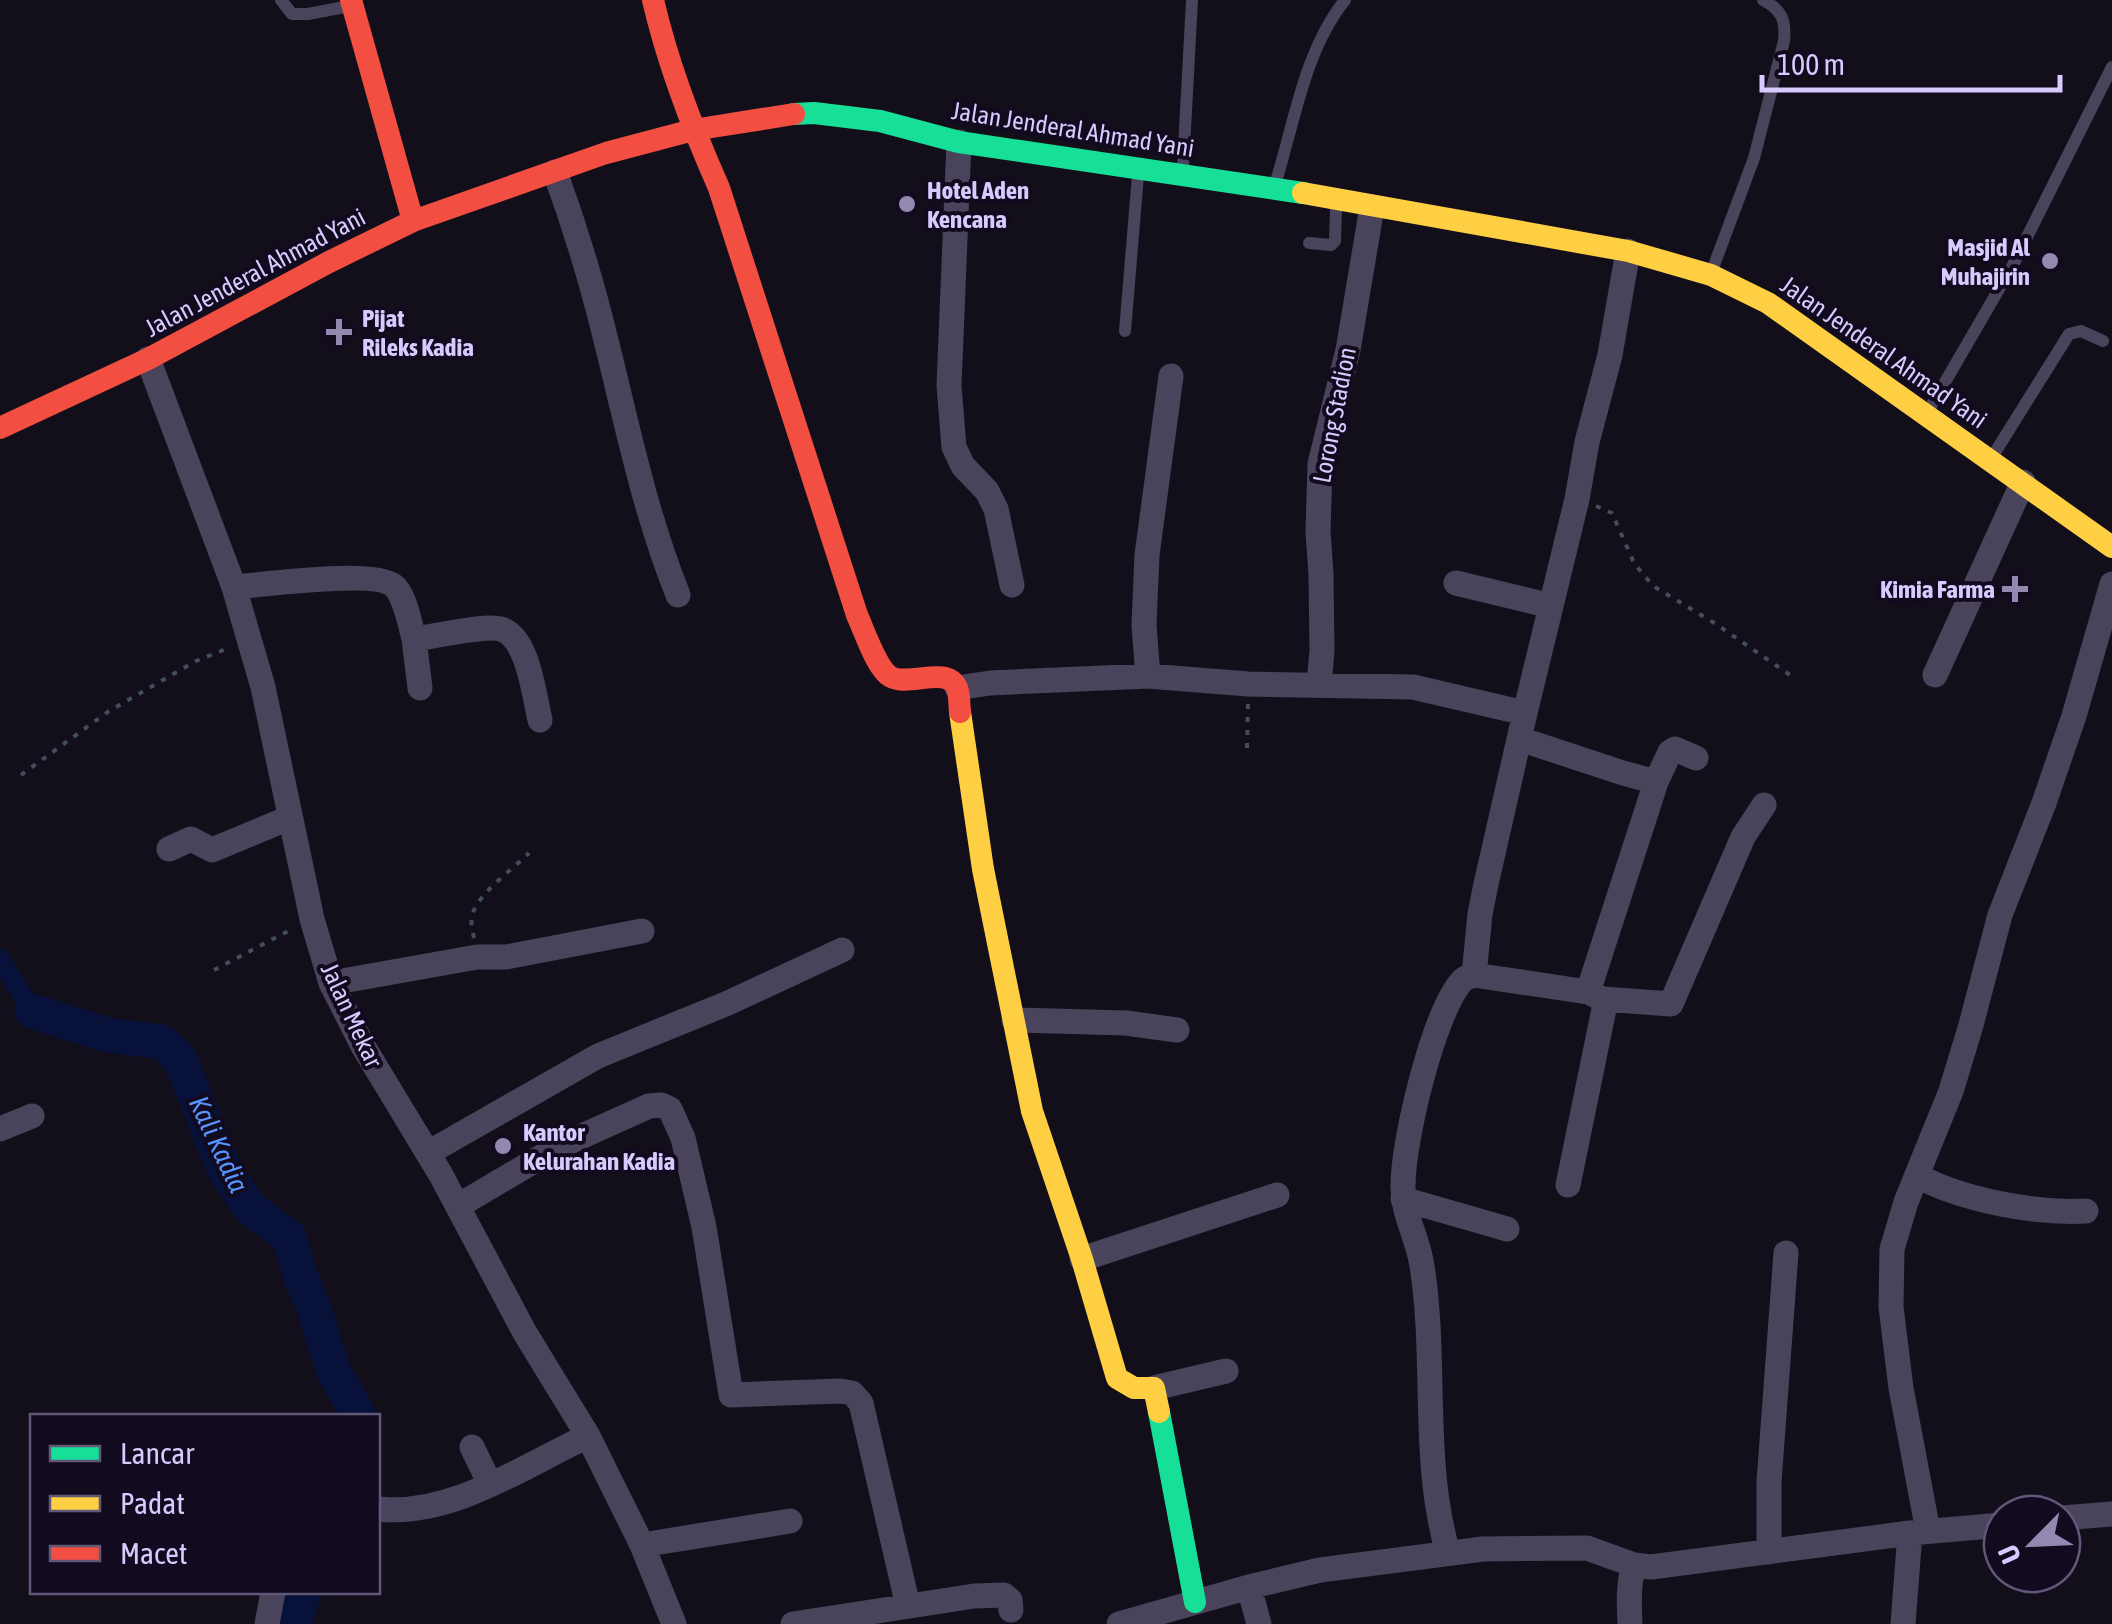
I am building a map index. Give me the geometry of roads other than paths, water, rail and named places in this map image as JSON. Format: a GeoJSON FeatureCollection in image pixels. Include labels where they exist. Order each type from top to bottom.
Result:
{"type":"FeatureCollection","features":[{"type":"Feature","properties":{"kind":"main road"},"geometry":{"type":"LineString","coordinates":[[652,0],[693,130],[719,188],[851,597],[882,669],[890,678],[940,678],[957,688],[983,869],[1032,1111],[1118,1378],[1130,1388],[1154,1388],[1194,1602]]}},
{"type":"Feature","properties":{"kind":"main road"},"geometry":{"type":"LineString","coordinates":[[351,3],[414,221]]}},
{"type":"Feature","properties":{"kind":"main road","name":"Jalan Jenderal Ahmad Yani"},"geometry":{"type":"LineString","coordinates":[[0,428],[148,359],[414,221],[606,154],[693,130],[814,113],[880,121],[958,142],[1274,187],[1628,252],[1710,275],[1768,303],[1990,460],[2108,537]]}},
{"type":"Feature","properties":{"kind":"street"},"geometry":{"type":"LineString","coordinates":[[958,142],[949,386],[954,447],[963,466],[988,492],[996,508],[1012,584]]}},
{"type":"Feature","properties":{"kind":"street"},"geometry":{"type":"LineString","coordinates":[[555,172],[597,304],[646,508],[678,595]]}},
{"type":"Feature","properties":{"kind":"street","name":"Lorong Stadion"},"geometry":{"type":"LineString","coordinates":[[1319,684],[1320,464],[1348,350],[1372,207]]}},
{"type":"Feature","properties":{"kind":"street"},"geometry":{"type":"LineString","coordinates":[[1474,975],[1480,914],[1577,499],[1586,442],[1610,355],[1628,252]]}},
{"type":"Feature","properties":{"kind":"street","name":"Jalan Mekar"},"geometry":{"type":"LineString","coordinates":[[148,359],[250,639],[312,919],[332,983],[525,1333],[588,1436],[642,1545],[674,1624]]}},
{"type":"Feature","properties":{"kind":"street"},"geometry":{"type":"LineString","coordinates":[[1148,676],[1144,625],[1147,556],[1170,376]]}},
{"type":"Feature","properties":{"kind":"street"},"geometry":{"type":"LineString","coordinates":[[1935,675],[2023,482]]}},
{"type":"Feature","properties":{"kind":"street"},"geometry":{"type":"LineString","coordinates":[[234,587],[360,577],[386,580],[396,588],[414,639],[420,688]]}},
{"type":"Feature","properties":{"kind":"street"},"geometry":{"type":"LineString","coordinates":[[1456,583],[1551,606]]}},
{"type":"Feature","properties":{"kind":"street"},"geometry":{"type":"LineString","coordinates":[[1903,1624],[1919,1532],[1891,1307],[1892,1248],[1906,1202],[1951,1091],[2000,915],[2074,716],[2112,584]]}},
{"type":"Feature","properties":{"kind":"street"},"geometry":{"type":"LineString","coordinates":[[414,639],[501,629],[515,638],[522,650],[540,720]]}},
{"type":"Feature","properties":{"kind":"street"},"geometry":{"type":"LineString","coordinates":[[957,688],[1148,676],[1248,684],[1414,687],[1524,713]]}},
{"type":"Feature","properties":{"kind":"street"},"geometry":{"type":"LineString","coordinates":[[1520,739],[1656,782]]}},
{"type":"Feature","properties":{"kind":"street"},"geometry":{"type":"LineString","coordinates":[[1568,1185],[1604,1009],[1595,995],[1656,782],[1675,749],[1696,758]]}},
{"type":"Feature","properties":{"kind":"street"},"geometry":{"type":"LineString","coordinates":[[1448,1553],[1431,1458],[1432,1379],[1422,1264],[1402,1199],[1406,1150],[1437,1030],[1452,995],[1461,982],[1474,975],[1671,1004],[1742,837],[1764,806]]}},
{"type":"Feature","properties":{"kind":"street"},"geometry":{"type":"LineString","coordinates":[[169,849],[191,839],[212,850],[289,818]]}},
{"type":"Feature","properties":{"kind":"street"},"geometry":{"type":"LineString","coordinates":[[332,983],[477,957],[506,957],[642,931]]}},
{"type":"Feature","properties":{"kind":"street"},"geometry":{"type":"LineString","coordinates":[[428,1153],[598,1056],[842,950]]}},
{"type":"Feature","properties":{"kind":"street"},"geometry":{"type":"LineString","coordinates":[[1014,1020],[1126,1023],[1177,1030]]}},
{"type":"Feature","properties":{"kind":"street"},"geometry":{"type":"LineString","coordinates":[[458,1206],[558,1147],[649,1106],[670,1109],[683,1138],[704,1226],[730,1394],[840,1390],[861,1402],[908,1606]]}},
{"type":"Feature","properties":{"kind":"street"},"geometry":{"type":"LineString","coordinates":[[0,1129],[32,1116]]}},
{"type":"Feature","properties":{"kind":"street"},"geometry":{"type":"LineString","coordinates":[[1918,1176],[2024,1210],[2086,1210]]}},
{"type":"Feature","properties":{"kind":"street"},"geometry":{"type":"LineString","coordinates":[[1082,1258],[1277,1195]]}},
{"type":"Feature","properties":{"kind":"street"},"geometry":{"type":"LineString","coordinates":[[1402,1199],[1507,1229]]}},
{"type":"Feature","properties":{"kind":"street"},"geometry":{"type":"LineString","coordinates":[[1769,1552],[1769,1482],[1786,1253]]}},
{"type":"Feature","properties":{"kind":"street"},"geometry":{"type":"LineString","coordinates":[[1154,1388],[1226,1371]]}},
{"type":"Feature","properties":{"kind":"street"},"geometry":{"type":"LineString","coordinates":[[380,1509],[400,1511],[440,1504],[588,1436]]}},
{"type":"Feature","properties":{"kind":"street"},"geometry":{"type":"LineString","coordinates":[[472,1447],[490,1484]]}},
{"type":"Feature","properties":{"kind":"street"},"geometry":{"type":"LineString","coordinates":[[2082,1516],[2112,1514]]}},
{"type":"Feature","properties":{"kind":"street"},"geometry":{"type":"LineString","coordinates":[[642,1545],[790,1521]]}},
{"type":"Feature","properties":{"kind":"street"},"geometry":{"type":"LineString","coordinates":[[1120,1624],[1320,1570],[1483,1549],[1572,1546],[1599,1550],[1634,1565],[1666,1567],[1982,1526]]}},
{"type":"Feature","properties":{"kind":"street"},"geometry":{"type":"LineString","coordinates":[[1630,1624],[1630,1577],[1634,1565]]}},
{"type":"Feature","properties":{"kind":"street"},"geometry":{"type":"LineString","coordinates":[[1249,1587],[1259,1624]]}},
{"type":"Feature","properties":{"kind":"street"},"geometry":{"type":"LineString","coordinates":[[268,1624],[272,1594]]}},
{"type":"Feature","properties":{"kind":"street"},"geometry":{"type":"LineString","coordinates":[[793,1624],[1004,1594],[1010,1600],[1011,1610]]}},
{"type":"Feature","properties":{"kind":"lane"},"geometry":{"type":"LineString","coordinates":[[280,0],[292,14],[351,3]]}},
{"type":"Feature","properties":{"kind":"lane"},"geometry":{"type":"LineString","coordinates":[[1183,174],[1192,0]]}},
{"type":"Feature","properties":{"kind":"lane"},"geometry":{"type":"LineString","coordinates":[[1274,187],[1301,86],[1320,40],[1345,0]]}},
{"type":"Feature","properties":{"kind":"lane"},"geometry":{"type":"LineString","coordinates":[[1710,275],[1754,158],[1784,42],[1784,6],[1763,0]]}},
{"type":"Feature","properties":{"kind":"lane"},"geometry":{"type":"LineString","coordinates":[[1927,415],[2013,265],[2112,68]]}},
{"type":"Feature","properties":{"kind":"lane"},"geometry":{"type":"LineString","coordinates":[[1125,330],[1139,167]]}},
{"type":"Feature","properties":{"kind":"lane"},"geometry":{"type":"LineString","coordinates":[[1309,243],[1331,245],[1336,241],[1336,200]]}},
{"type":"Feature","properties":{"kind":"lane"},"geometry":{"type":"LineString","coordinates":[[1990,460],[2069,334],[2081,330],[2103,341]]}},
{"type":"Feature","properties":{"kind":"waterway"},"geometry":{"type":"LineString","coordinates":[[0,959],[32,1011]]}},
{"type":"Feature","properties":{"kind":"waterway","name":"Kali Kadia"},"geometry":{"type":"LineString","coordinates":[[32,1011],[107,1035],[162,1042],[180,1059],[225,1171],[250,1208],[289,1237],[333,1370],[358,1414]]}},
{"type":"Feature","properties":{"kind":"waterway","name":"Kali Kadia"},"geometry":{"type":"LineString","coordinates":[[294,1624],[303,1594]]}},
{"type":"Feature","properties":{"kind":"place","name":"Hotel Aden Kencana"},"geometry":{"type":"Point","coordinates":[907,204]}},
{"type":"Feature","properties":{"kind":"place","name":"Masjid Al Muhajirin"},"geometry":{"type":"Point","coordinates":[2050,261]}},
{"type":"Feature","properties":{"kind":"place","name":"Pijat Rileks Kadia"},"geometry":{"type":"Point","coordinates":[339,332]}},
{"type":"Feature","properties":{"kind":"place","name":"Kimia Farma"},"geometry":{"type":"Point","coordinates":[2015,589]}},
{"type":"Feature","properties":{"kind":"place","name":"Kantor Kelurahan Kadia"},"geometry":{"type":"Point","coordinates":[503,1146]}}]}
